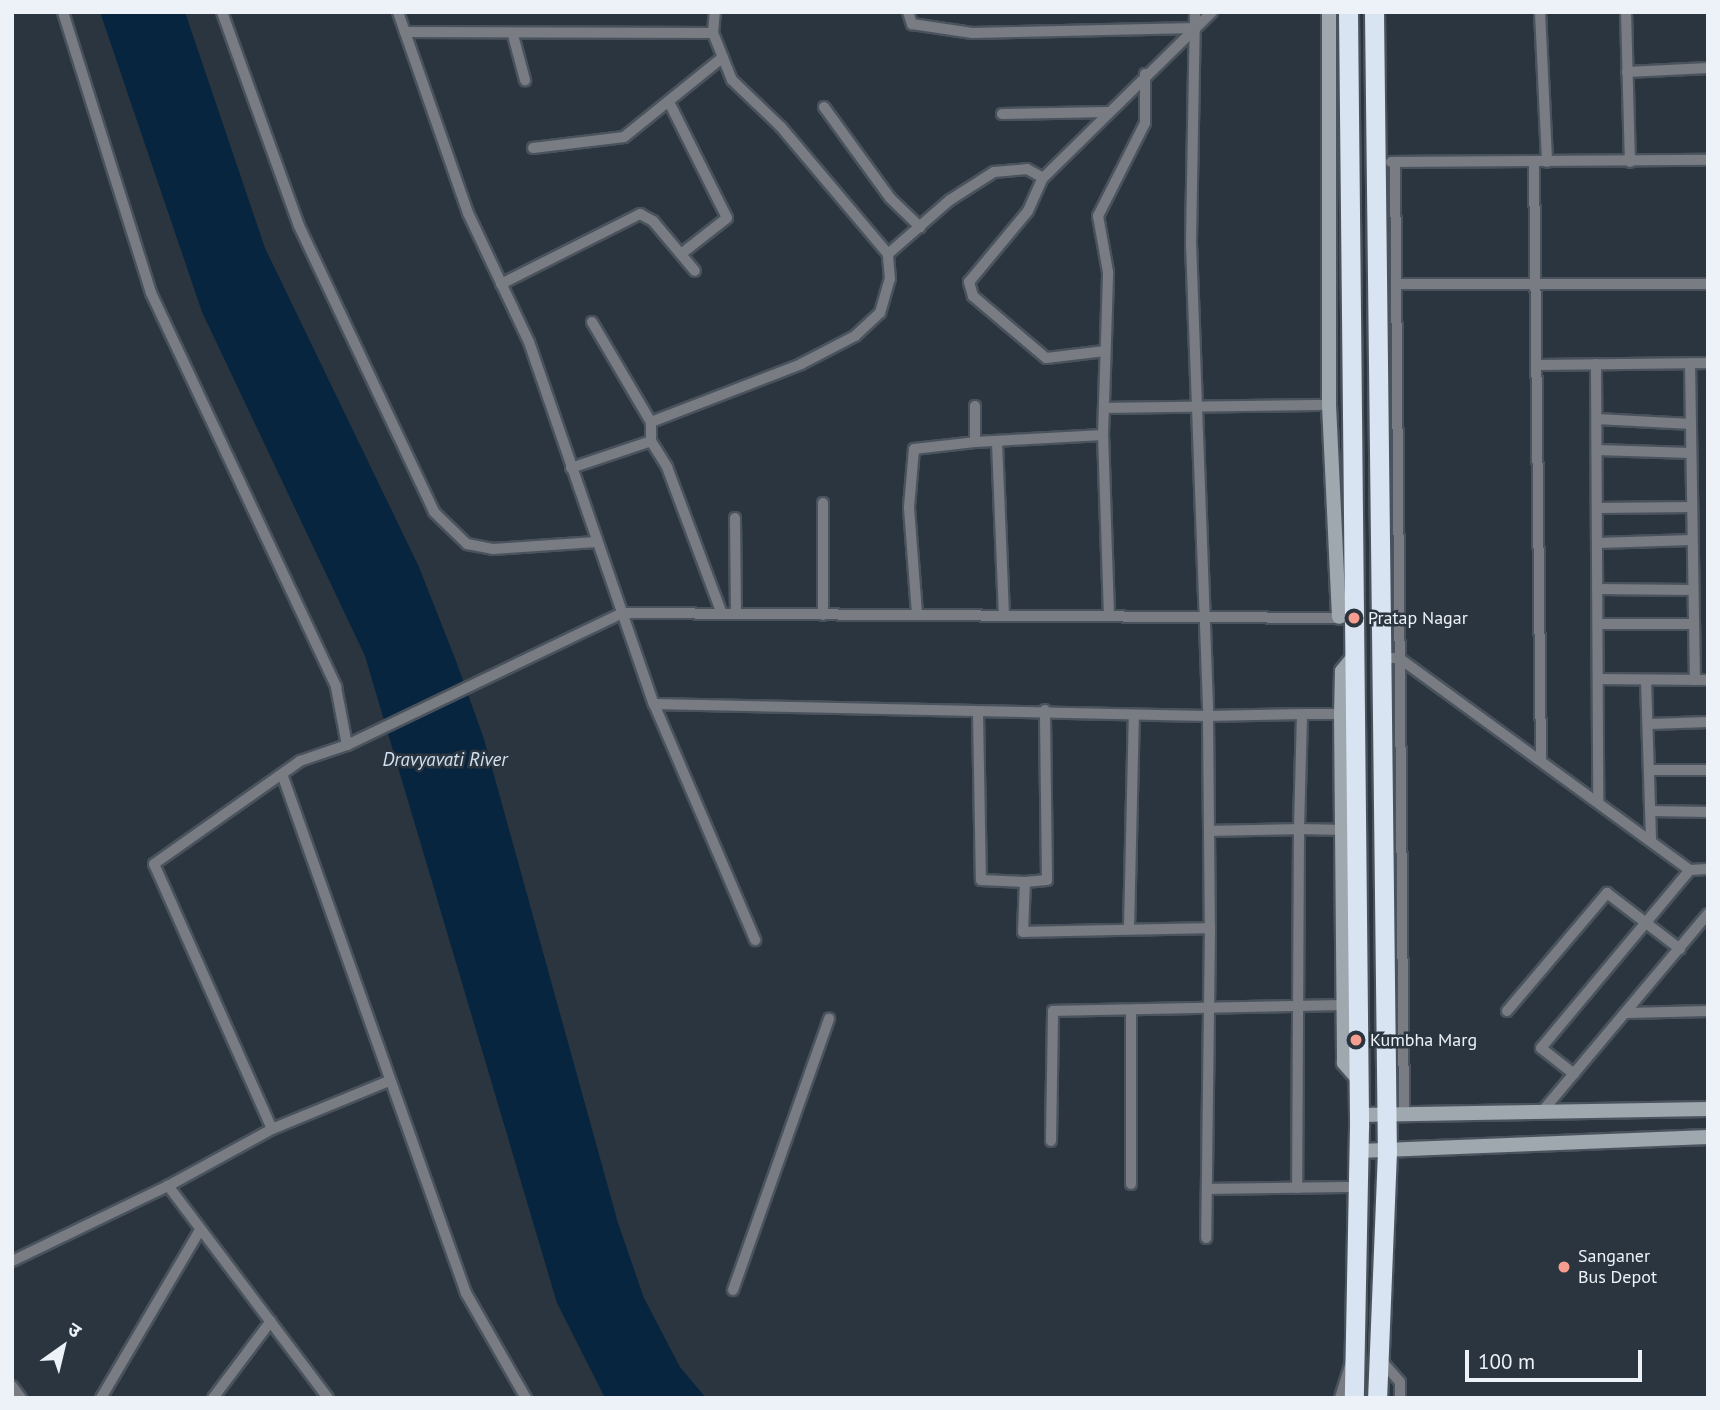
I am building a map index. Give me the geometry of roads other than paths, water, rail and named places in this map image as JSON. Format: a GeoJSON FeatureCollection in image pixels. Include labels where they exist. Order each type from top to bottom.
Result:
{"type":"FeatureCollection","features":[{"type":"Feature","properties":{"kind":"highway"},"geometry":{"type":"LineString","coordinates":[[1349,12],[1347,618],[1355,655],[1348,714],[1349,1005],[1359,1115],[1354,1398]]}},
{"type":"Feature","properties":{"kind":"highway"},"geometry":{"type":"LineString","coordinates":[[1374,12],[1374,162],[1390,658],[1395,1115],[1387,1151],[1377,1398]]}},
{"type":"Feature","properties":{"kind":"main road"},"geometry":{"type":"LineString","coordinates":[[1329,12],[1329,405],[1347,618]]}},
{"type":"Feature","properties":{"kind":"main road"},"geometry":{"type":"LineString","coordinates":[[1359,1115],[1540,1114],[1708,1109]]}},
{"type":"Feature","properties":{"kind":"main road"},"geometry":{"type":"LineString","coordinates":[[1359,1151],[1708,1137]]}},
{"type":"Feature","properties":{"kind":"street"},"geometry":{"type":"LineString","coordinates":[[63,12],[150,293],[336,687],[347,746]]}},
{"type":"Feature","properties":{"kind":"street"},"geometry":{"type":"LineString","coordinates":[[222,12],[299,226],[434,512],[467,544],[480,546],[596,542]]}},
{"type":"Feature","properties":{"kind":"street"},"geometry":{"type":"LineString","coordinates":[[398,12],[467,213],[528,342],[654,704],[755,940]]}},
{"type":"Feature","properties":{"kind":"street"},"geometry":{"type":"LineString","coordinates":[[651,422],[801,364],[855,336],[880,313],[890,279],[888,254],[781,127],[732,80],[713,33],[715,12]]}},
{"type":"Feature","properties":{"kind":"street"},"geometry":{"type":"LineString","coordinates":[[908,12],[912,24],[972,33],[1195,28]]}},
{"type":"Feature","properties":{"kind":"street"},"geometry":{"type":"LineString","coordinates":[[1195,12],[1196,406],[1211,831],[1212,1010],[1206,1238]]}},
{"type":"Feature","properties":{"kind":"street"},"geometry":{"type":"LineString","coordinates":[[1104,351],[1046,359],[973,296],[969,282],[1028,211],[1043,178],[1145,74],[1212,12]]}},
{"type":"Feature","properties":{"kind":"street"},"geometry":{"type":"LineString","coordinates":[[1540,12],[1548,162]]}},
{"type":"Feature","properties":{"kind":"street"},"geometry":{"type":"LineString","coordinates":[[1626,12],[1630,162]]}},
{"type":"Feature","properties":{"kind":"street"},"geometry":{"type":"LineString","coordinates":[[405,32],[513,35],[638,28],[713,33]]}},
{"type":"Feature","properties":{"kind":"street"},"geometry":{"type":"LineString","coordinates":[[513,35],[525,80]]}},
{"type":"Feature","properties":{"kind":"street"},"geometry":{"type":"LineString","coordinates":[[533,148],[624,137],[670,104],[723,58]]}},
{"type":"Feature","properties":{"kind":"street"},"geometry":{"type":"LineString","coordinates":[[1627,72],[1708,68]]}},
{"type":"Feature","properties":{"kind":"street"},"geometry":{"type":"LineString","coordinates":[[1109,615],[1103,435],[1108,272],[1098,216],[1145,123],[1145,74]]}},
{"type":"Feature","properties":{"kind":"street"},"geometry":{"type":"LineString","coordinates":[[670,104],[727,218],[681,254]]}},
{"type":"Feature","properties":{"kind":"street"},"geometry":{"type":"LineString","coordinates":[[824,107],[890,198],[920,228]]}},
{"type":"Feature","properties":{"kind":"street"},"geometry":{"type":"LineString","coordinates":[[1002,114],[1108,112]]}},
{"type":"Feature","properties":{"kind":"street"},"geometry":{"type":"LineString","coordinates":[[1374,162],[1708,160]]}},
{"type":"Feature","properties":{"kind":"street"},"geometry":{"type":"LineString","coordinates":[[1395,162],[1396,284],[1390,658],[1541,760],[1690,870],[1708,869]]}},
{"type":"Feature","properties":{"kind":"street"},"geometry":{"type":"LineString","coordinates":[[1534,162],[1539,365],[1541,760]]}},
{"type":"Feature","properties":{"kind":"street"},"geometry":{"type":"LineString","coordinates":[[888,254],[995,172],[1027,169],[1043,178]]}},
{"type":"Feature","properties":{"kind":"street"},"geometry":{"type":"LineString","coordinates":[[501,284],[640,215],[695,271]]}},
{"type":"Feature","properties":{"kind":"street"},"geometry":{"type":"LineString","coordinates":[[1396,284],[1708,284]]}},
{"type":"Feature","properties":{"kind":"street"},"geometry":{"type":"LineString","coordinates":[[592,321],[635,385],[651,422],[651,441],[667,467],[722,614]]}},
{"type":"Feature","properties":{"kind":"street"},"geometry":{"type":"LineString","coordinates":[[1690,363],[1695,680]]}},
{"type":"Feature","properties":{"kind":"street"},"geometry":{"type":"LineString","coordinates":[[1539,365],[1708,363]]}},
{"type":"Feature","properties":{"kind":"street"},"geometry":{"type":"LineString","coordinates":[[1596,364],[1598,801]]}},
{"type":"Feature","properties":{"kind":"street"},"geometry":{"type":"LineString","coordinates":[[1105,408],[1329,405]]}},
{"type":"Feature","properties":{"kind":"street"},"geometry":{"type":"LineString","coordinates":[[975,406],[975,442]]}},
{"type":"Feature","properties":{"kind":"street"},"geometry":{"type":"LineString","coordinates":[[1597,419],[1691,424]]}},
{"type":"Feature","properties":{"kind":"street"},"geometry":{"type":"LineString","coordinates":[[917,614],[909,507],[914,449],[975,442],[1103,435]]}},
{"type":"Feature","properties":{"kind":"street"},"geometry":{"type":"LineString","coordinates":[[571,468],[651,441]]}},
{"type":"Feature","properties":{"kind":"street"},"geometry":{"type":"LineString","coordinates":[[997,442],[1004,615]]}},
{"type":"Feature","properties":{"kind":"street"},"geometry":{"type":"LineString","coordinates":[[1597,450],[1691,453]]}},
{"type":"Feature","properties":{"kind":"street"},"geometry":{"type":"LineString","coordinates":[[823,503],[823,615]]}},
{"type":"Feature","properties":{"kind":"street"},"geometry":{"type":"LineString","coordinates":[[1597,508],[1692,507]]}},
{"type":"Feature","properties":{"kind":"street"},"geometry":{"type":"LineString","coordinates":[[735,518],[736,614]]}},
{"type":"Feature","properties":{"kind":"street"},"geometry":{"type":"LineString","coordinates":[[1597,543],[1692,540]]}},
{"type":"Feature","properties":{"kind":"street"},"geometry":{"type":"LineString","coordinates":[[1597,589],[1693,590]]}},
{"type":"Feature","properties":{"kind":"street"},"geometry":{"type":"LineString","coordinates":[[272,1129],[154,864],[282,774],[347,746],[477,679],[622,613],[1347,618]]}},
{"type":"Feature","properties":{"kind":"street"},"geometry":{"type":"LineString","coordinates":[[1598,624],[1694,624]]}},
{"type":"Feature","properties":{"kind":"street"},"geometry":{"type":"LineString","coordinates":[[1598,679],[1708,680]]}},
{"type":"Feature","properties":{"kind":"street"},"geometry":{"type":"LineString","coordinates":[[1646,680],[1650,724],[1651,839]]}},
{"type":"Feature","properties":{"kind":"street"},"geometry":{"type":"LineString","coordinates":[[654,704],[978,713],[1045,710],[1134,716],[1348,714]]}},
{"type":"Feature","properties":{"kind":"street"},"geometry":{"type":"LineString","coordinates":[[978,713],[981,880],[1025,882],[1047,880],[1045,710]]}},
{"type":"Feature","properties":{"kind":"street"},"geometry":{"type":"LineString","coordinates":[[1297,1188],[1302,714]]}},
{"type":"Feature","properties":{"kind":"street"},"geometry":{"type":"LineString","coordinates":[[1129,929],[1134,716]]}},
{"type":"Feature","properties":{"kind":"street"},"geometry":{"type":"LineString","coordinates":[[1650,724],[1708,722]]}},
{"type":"Feature","properties":{"kind":"street"},"geometry":{"type":"LineString","coordinates":[[1651,770],[1708,769]]}},
{"type":"Feature","properties":{"kind":"street"},"geometry":{"type":"LineString","coordinates":[[282,774],[466,1293],[526,1398]]}},
{"type":"Feature","properties":{"kind":"street"},"geometry":{"type":"LineString","coordinates":[[1651,811],[1708,812]]}},
{"type":"Feature","properties":{"kind":"street"},"geometry":{"type":"LineString","coordinates":[[1211,831],[1349,830]]}},
{"type":"Feature","properties":{"kind":"street"},"geometry":{"type":"LineString","coordinates":[[1574,1074],[1541,1048],[1690,870]]}},
{"type":"Feature","properties":{"kind":"street"},"geometry":{"type":"LineString","coordinates":[[1025,882],[1023,932],[1210,928]]}},
{"type":"Feature","properties":{"kind":"street"},"geometry":{"type":"LineString","coordinates":[[1507,1011],[1607,893],[1680,949]]}},
{"type":"Feature","properties":{"kind":"street"},"geometry":{"type":"LineString","coordinates":[[1540,1114],[1708,914]]}},
{"type":"Feature","properties":{"kind":"street"},"geometry":{"type":"LineString","coordinates":[[1051,1141],[1053,1011],[1212,1010],[1349,1005]]}},
{"type":"Feature","properties":{"kind":"street"},"geometry":{"type":"LineString","coordinates":[[1131,1011],[1131,1184]]}},
{"type":"Feature","properties":{"kind":"street"},"geometry":{"type":"LineString","coordinates":[[1627,1013],[1708,1011]]}},
{"type":"Feature","properties":{"kind":"street"},"geometry":{"type":"LineString","coordinates":[[733,1290],[829,1019]]}},
{"type":"Feature","properties":{"kind":"street"},"geometry":{"type":"LineString","coordinates":[[14,1256],[168,1186],[272,1129],[389,1080]]}},
{"type":"Feature","properties":{"kind":"street"},"geometry":{"type":"LineString","coordinates":[[168,1186],[328,1398]]}},
{"type":"Feature","properties":{"kind":"street"},"geometry":{"type":"LineString","coordinates":[[1208,1189],[1358,1187]]}},
{"type":"Feature","properties":{"kind":"street"},"geometry":{"type":"LineString","coordinates":[[101,1398],[200,1230]]}},
{"type":"Feature","properties":{"kind":"street"},"geometry":{"type":"LineString","coordinates":[[213,1398],[271,1321]]}},
{"type":"Feature","properties":{"kind":"street"},"geometry":{"type":"LineString","coordinates":[[1378,1356],[1400,1382],[1400,1398]]}},
{"type":"Feature","properties":{"kind":"street"},"geometry":{"type":"LineString","coordinates":[[1340,1398],[1339,1382],[1354,1357]]}},
{"type":"Feature","properties":{"kind":"street"},"geometry":{"type":"LineString","coordinates":[[12,1386],[21,1398]]}},
{"type":"Feature","properties":{"kind":"street"},"geometry":{"type":"LineString","coordinates":[[313,1398],[320,1387]]}},
{"type":"Feature","properties":{"kind":"water","name":"Dravyavati River"},"geometry":{"type":"Polygon","coordinates":[[[100,12],[185,12],[265,248],[419,567],[456,661],[484,739],[618,1223],[644,1298],[680,1367],[706,1398],[605,1398],[557,1303],[365,656],[202,312],[100,12]]]}},
{"type":"Feature","properties":{"kind":"place","name":"Pratap Nagar"},"geometry":{"type":"Point","coordinates":[1354,618]}},
{"type":"Feature","properties":{"kind":"place","name":"Kumbha Marg"},"geometry":{"type":"Point","coordinates":[1356,1040]}},
{"type":"Feature","properties":{"kind":"place","name":"Sanganer Bus Depot"},"geometry":{"type":"Point","coordinates":[1564,1267]}}]}
